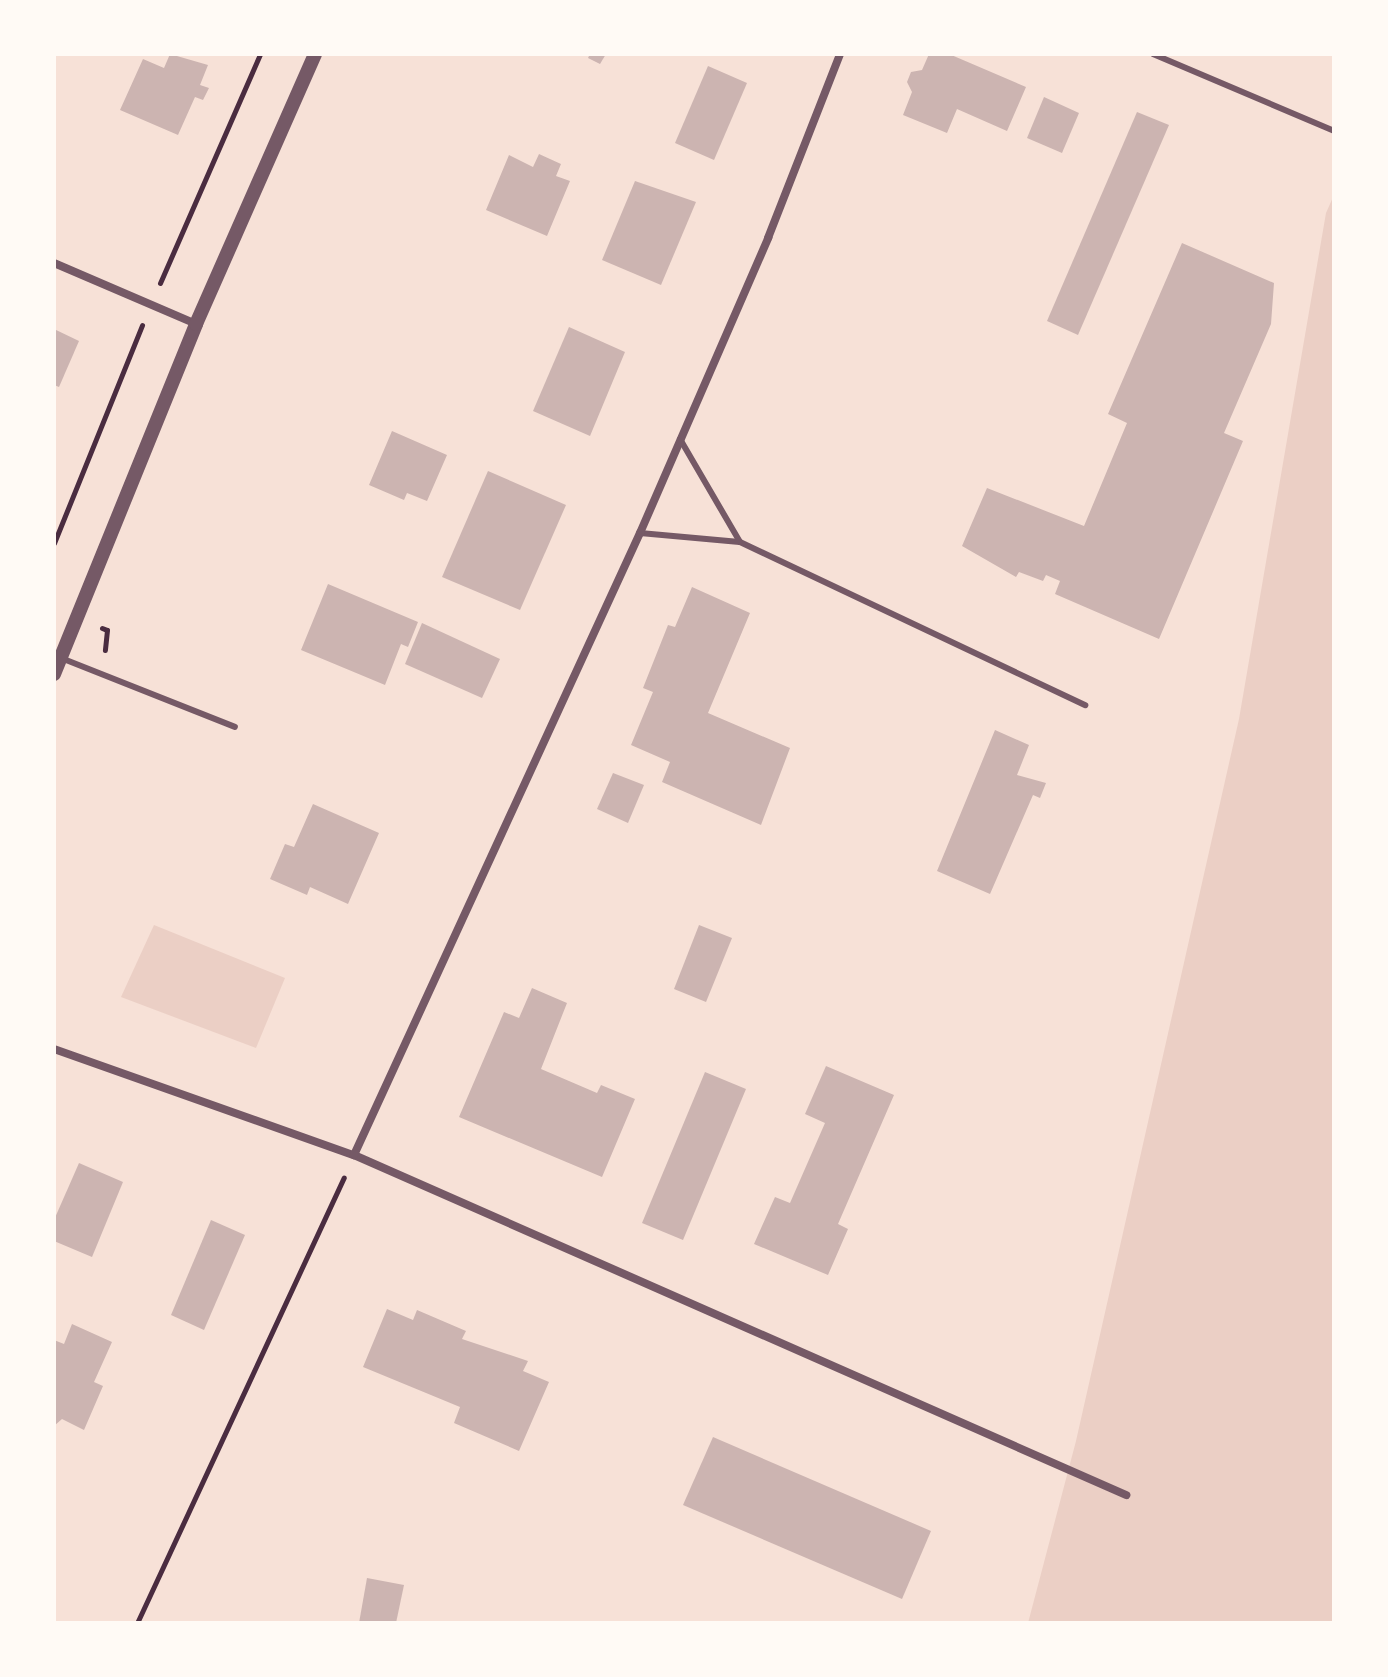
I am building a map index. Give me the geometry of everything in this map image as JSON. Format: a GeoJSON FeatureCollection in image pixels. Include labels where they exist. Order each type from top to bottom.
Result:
{"type":"FeatureCollection","features":[{"type":"Feature","properties":{"kind":"street"},"geometry":{"type":"LineString","coordinates":[[54,674],[196,324],[315,54]]}},
{"type":"Feature","properties":{"kind":"street"},"geometry":{"type":"LineString","coordinates":[[354,1155],[640,533],[768,238],[840,54]]}},
{"type":"Feature","properties":{"kind":"street"},"geometry":{"type":"LineString","coordinates":[[54,263],[196,324]]}},
{"type":"Feature","properties":{"kind":"street"},"geometry":{"type":"LineString","coordinates":[[54,1049],[354,1155],[1126,1495]]}},
{"type":"Feature","properties":{"kind":"lane"},"geometry":{"type":"LineString","coordinates":[[1153,54],[1334,131]]}},
{"type":"Feature","properties":{"kind":"lane"},"geometry":{"type":"LineString","coordinates":[[680,438],[740,542]]}},
{"type":"Feature","properties":{"kind":"lane"},"geometry":{"type":"LineString","coordinates":[[640,533],[740,542],[1085,705]]}},
{"type":"Feature","properties":{"kind":"lane"},"geometry":{"type":"LineString","coordinates":[[61,658],[235,727]]}},
{"type":"Feature","properties":{"kind":"path"},"geometry":{"type":"LineString","coordinates":[[137,1623],[354,1155]]}},
{"type":"Feature","properties":{"kind":"shaded area"},"geometry":{"type":"Polygon","coordinates":[[[1334,195],[1334,1623],[1028,1623],[1076,1441],[1239,719],[1326,213],[1334,195]]]}},
{"type":"Feature","properties":{"kind":"shaded area"},"geometry":{"type":"Polygon","coordinates":[[[154,925],[285,978],[256,1048],[121,997],[154,925]]]}},
{"type":"Feature","properties":{"kind":"building"},"geometry":{"type":"Polygon","coordinates":[[[170,54],[208,65],[200,85],[209,88],[203,100],[195,97],[178,135],[120,110],[143,59],[164,68],[170,54]]]}},
{"type":"Feature","properties":{"kind":"building"},"geometry":{"type":"Polygon","coordinates":[[[590,54],[606,54],[600,64],[588,58],[590,54]]]}},
{"type":"Feature","properties":{"kind":"building"},"geometry":{"type":"Polygon","coordinates":[[[929,54],[949,54],[1026,87],[1007,131],[957,109],[947,133],[903,115],[912,92],[907,82],[911,72],[922,70],[929,54]]]}},
{"type":"Feature","properties":{"kind":"building"},"geometry":{"type":"Polygon","coordinates":[[[708,66],[747,83],[714,160],[675,143],[708,66]]]}},
{"type":"Feature","properties":{"kind":"building"},"geometry":{"type":"Polygon","coordinates":[[[1044,97],[1079,113],[1062,153],[1027,138],[1044,97]]]}},
{"type":"Feature","properties":{"kind":"building"},"geometry":{"type":"Polygon","coordinates":[[[1137,112],[1169,125],[1078,335],[1047,321],[1137,112]]]}},
{"type":"Feature","properties":{"kind":"building"},"geometry":{"type":"Polygon","coordinates":[[[539,154],[561,164],[556,176],[570,181],[547,236],[486,210],[509,155],[533,167],[539,154]]]}},
{"type":"Feature","properties":{"kind":"building"},"geometry":{"type":"Polygon","coordinates":[[[635,181],[696,202],[661,285],[602,260],[635,181]]]}},
{"type":"Feature","properties":{"kind":"building"},"geometry":{"type":"Polygon","coordinates":[[[1182,243],[1274,283],[1271,324],[1224,433],[1243,441],[1159,639],[1055,594],[1060,581],[1046,575],[1043,581],[1019,572],[1016,577],[962,546],[987,488],[1084,526],[1127,423],[1108,414],[1182,243]]]}},
{"type":"Feature","properties":{"kind":"building"},"geometry":{"type":"Polygon","coordinates":[[[569,327],[625,352],[590,436],[533,411],[569,327]]]}},
{"type":"Feature","properties":{"kind":"building"},"geometry":{"type":"Polygon","coordinates":[[[54,329],[79,341],[59,387],[54,385],[54,329]]]}},
{"type":"Feature","properties":{"kind":"building"},"geometry":{"type":"Polygon","coordinates":[[[392,431],[447,455],[427,501],[407,493],[404,500],[369,485],[392,431]]]}},
{"type":"Feature","properties":{"kind":"building"},"geometry":{"type":"Polygon","coordinates":[[[488,471],[566,505],[520,610],[442,577],[488,471]]]}},
{"type":"Feature","properties":{"kind":"building"},"geometry":{"type":"Polygon","coordinates":[[[328,584],[418,622],[408,647],[401,644],[385,685],[301,650],[328,584]]]}},
{"type":"Feature","properties":{"kind":"building"},"geometry":{"type":"Polygon","coordinates":[[[692,587],[750,613],[708,713],[790,748],[761,825],[662,782],[670,762],[631,745],[653,692],[643,688],[668,625],[675,627],[692,587]]]}},
{"type":"Feature","properties":{"kind":"building"},"geometry":{"type":"Polygon","coordinates":[[[422,623],[500,659],[482,698],[405,664],[422,623]]]}},
{"type":"Feature","properties":{"kind":"building"},"geometry":{"type":"Polygon","coordinates":[[[995,730],[1029,745],[1017,775],[1046,783],[1040,798],[1033,795],[990,894],[937,871],[995,730]]]}},
{"type":"Feature","properties":{"kind":"building"},"geometry":{"type":"Polygon","coordinates":[[[613,773],[644,785],[628,823],[597,809],[613,773]]]}},
{"type":"Feature","properties":{"kind":"building"},"geometry":{"type":"Polygon","coordinates":[[[313,804],[379,833],[348,904],[310,887],[307,895],[270,879],[285,844],[294,847],[313,804]]]}},
{"type":"Feature","properties":{"kind":"building"},"geometry":{"type":"Polygon","coordinates":[[[699,925],[732,938],[706,1002],[674,989],[699,925]]]}},
{"type":"Feature","properties":{"kind":"building"},"geometry":{"type":"Polygon","coordinates":[[[532,988],[567,1003],[541,1069],[597,1093],[601,1085],[635,1099],[602,1177],[459,1117],[504,1012],[519,1018],[532,988]]]}},
{"type":"Feature","properties":{"kind":"building"},"geometry":{"type":"Polygon","coordinates":[[[826,1066],[894,1095],[838,1224],[848,1229],[828,1275],[754,1244],[775,1197],[790,1203],[825,1123],[805,1114],[826,1066]]]}},
{"type":"Feature","properties":{"kind":"building"},"geometry":{"type":"Polygon","coordinates":[[[705,1072],[746,1089],[683,1240],[642,1223],[705,1072]]]}},
{"type":"Feature","properties":{"kind":"building"},"geometry":{"type":"Polygon","coordinates":[[[79,1163],[123,1182],[92,1257],[54,1241],[54,1220],[79,1163]]]}},
{"type":"Feature","properties":{"kind":"building"},"geometry":{"type":"Polygon","coordinates":[[[211,1220],[245,1235],[204,1330],[171,1315],[211,1220]]]}},
{"type":"Feature","properties":{"kind":"building"},"geometry":{"type":"Polygon","coordinates":[[[387,1309],[413,1320],[417,1310],[466,1331],[462,1339],[528,1361],[523,1371],[549,1382],[519,1451],[454,1423],[460,1407],[363,1367],[387,1309]]]}},
{"type":"Feature","properties":{"kind":"building"},"geometry":{"type":"Polygon","coordinates":[[[72,1324],[112,1342],[94,1382],[103,1386],[84,1430],[62,1419],[54,1426],[54,1340],[64,1344],[72,1324]]]}},
{"type":"Feature","properties":{"kind":"building"},"geometry":{"type":"Polygon","coordinates":[[[713,1437],[931,1531],[902,1599],[683,1505],[713,1437]]]}},
{"type":"Feature","properties":{"kind":"building"},"geometry":{"type":"Polygon","coordinates":[[[367,1578],[404,1585],[396,1623],[359,1623],[367,1578]]]}}]}
